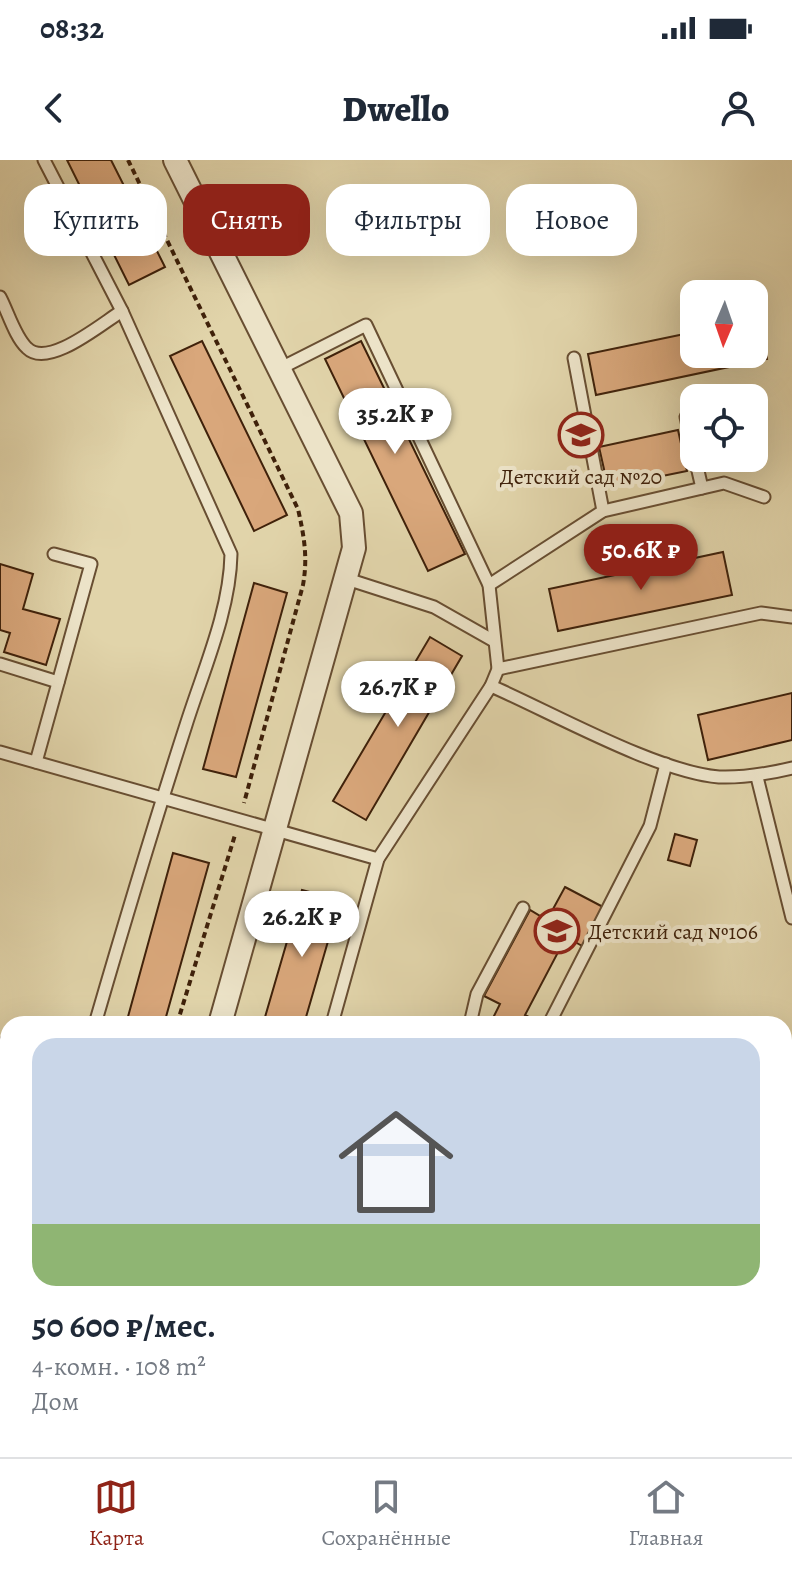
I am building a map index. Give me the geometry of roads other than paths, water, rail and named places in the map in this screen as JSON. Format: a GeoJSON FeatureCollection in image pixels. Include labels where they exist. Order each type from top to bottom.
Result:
{"type":"FeatureCollection","features":[{"type":"Feature","properties":{"kind":"street"},"geometry":{"type":"LineString","coordinates":[[175,160],[351,513],[354,548],[222,1016]]}},
{"type":"Feature","properties":{"kind":"lane"},"geometry":{"type":"LineString","coordinates":[[44,160],[122,311],[231,554],[231,575],[97,1016]]}},
{"type":"Feature","properties":{"kind":"lane"},"geometry":{"type":"LineString","coordinates":[[0,297],[26,347],[39,355],[54,353],[122,311]]}},
{"type":"Feature","properties":{"kind":"lane"},"geometry":{"type":"LineString","coordinates":[[279,369],[366,325],[489,585],[498,669],[491,686],[378,859],[334,1016]]}},
{"type":"Feature","properties":{"kind":"lane"},"geometry":{"type":"LineString","coordinates":[[574,358],[603,511]]}},
{"type":"Feature","properties":{"kind":"lane"},"geometry":{"type":"LineString","coordinates":[[698,472],[702,488]]}},
{"type":"Feature","properties":{"kind":"lane"},"geometry":{"type":"LineString","coordinates":[[489,585],[603,511],[724,483],[764,497]]}},
{"type":"Feature","properties":{"kind":"lane"},"geometry":{"type":"LineString","coordinates":[[36,762],[91,564],[54,554]]}},
{"type":"Feature","properties":{"kind":"lane"},"geometry":{"type":"LineString","coordinates":[[347,579],[434,607],[494,641]]}},
{"type":"Feature","properties":{"kind":"lane"},"geometry":{"type":"LineString","coordinates":[[498,669],[761,613],[792,617]]}},
{"type":"Feature","properties":{"kind":"lane"},"geometry":{"type":"LineString","coordinates":[[0,664],[58,682]]}},
{"type":"Feature","properties":{"kind":"lane"},"geometry":{"type":"LineString","coordinates":[[491,686],[666,764],[716,776],[757,777],[792,768]]}},
{"type":"Feature","properties":{"kind":"lane"},"geometry":{"type":"LineString","coordinates":[[0,752],[378,859]]}},
{"type":"Feature","properties":{"kind":"lane"},"geometry":{"type":"LineString","coordinates":[[553,1016],[650,826],[666,764]]}},
{"type":"Feature","properties":{"kind":"lane"},"geometry":{"type":"LineString","coordinates":[[757,777],[792,918]]}},
{"type":"Feature","properties":{"kind":"lane"},"geometry":{"type":"LineString","coordinates":[[471,1016],[477,994],[523,908]]}},
{"type":"Feature","properties":{"kind":"place","name":"Детский сад №20"},"geometry":{"type":"Point","coordinates":[581,435]}},
{"type":"Feature","properties":{"kind":"place","name":"Детский сад №106"},"geometry":{"type":"Point","coordinates":[557,931]}}]}
